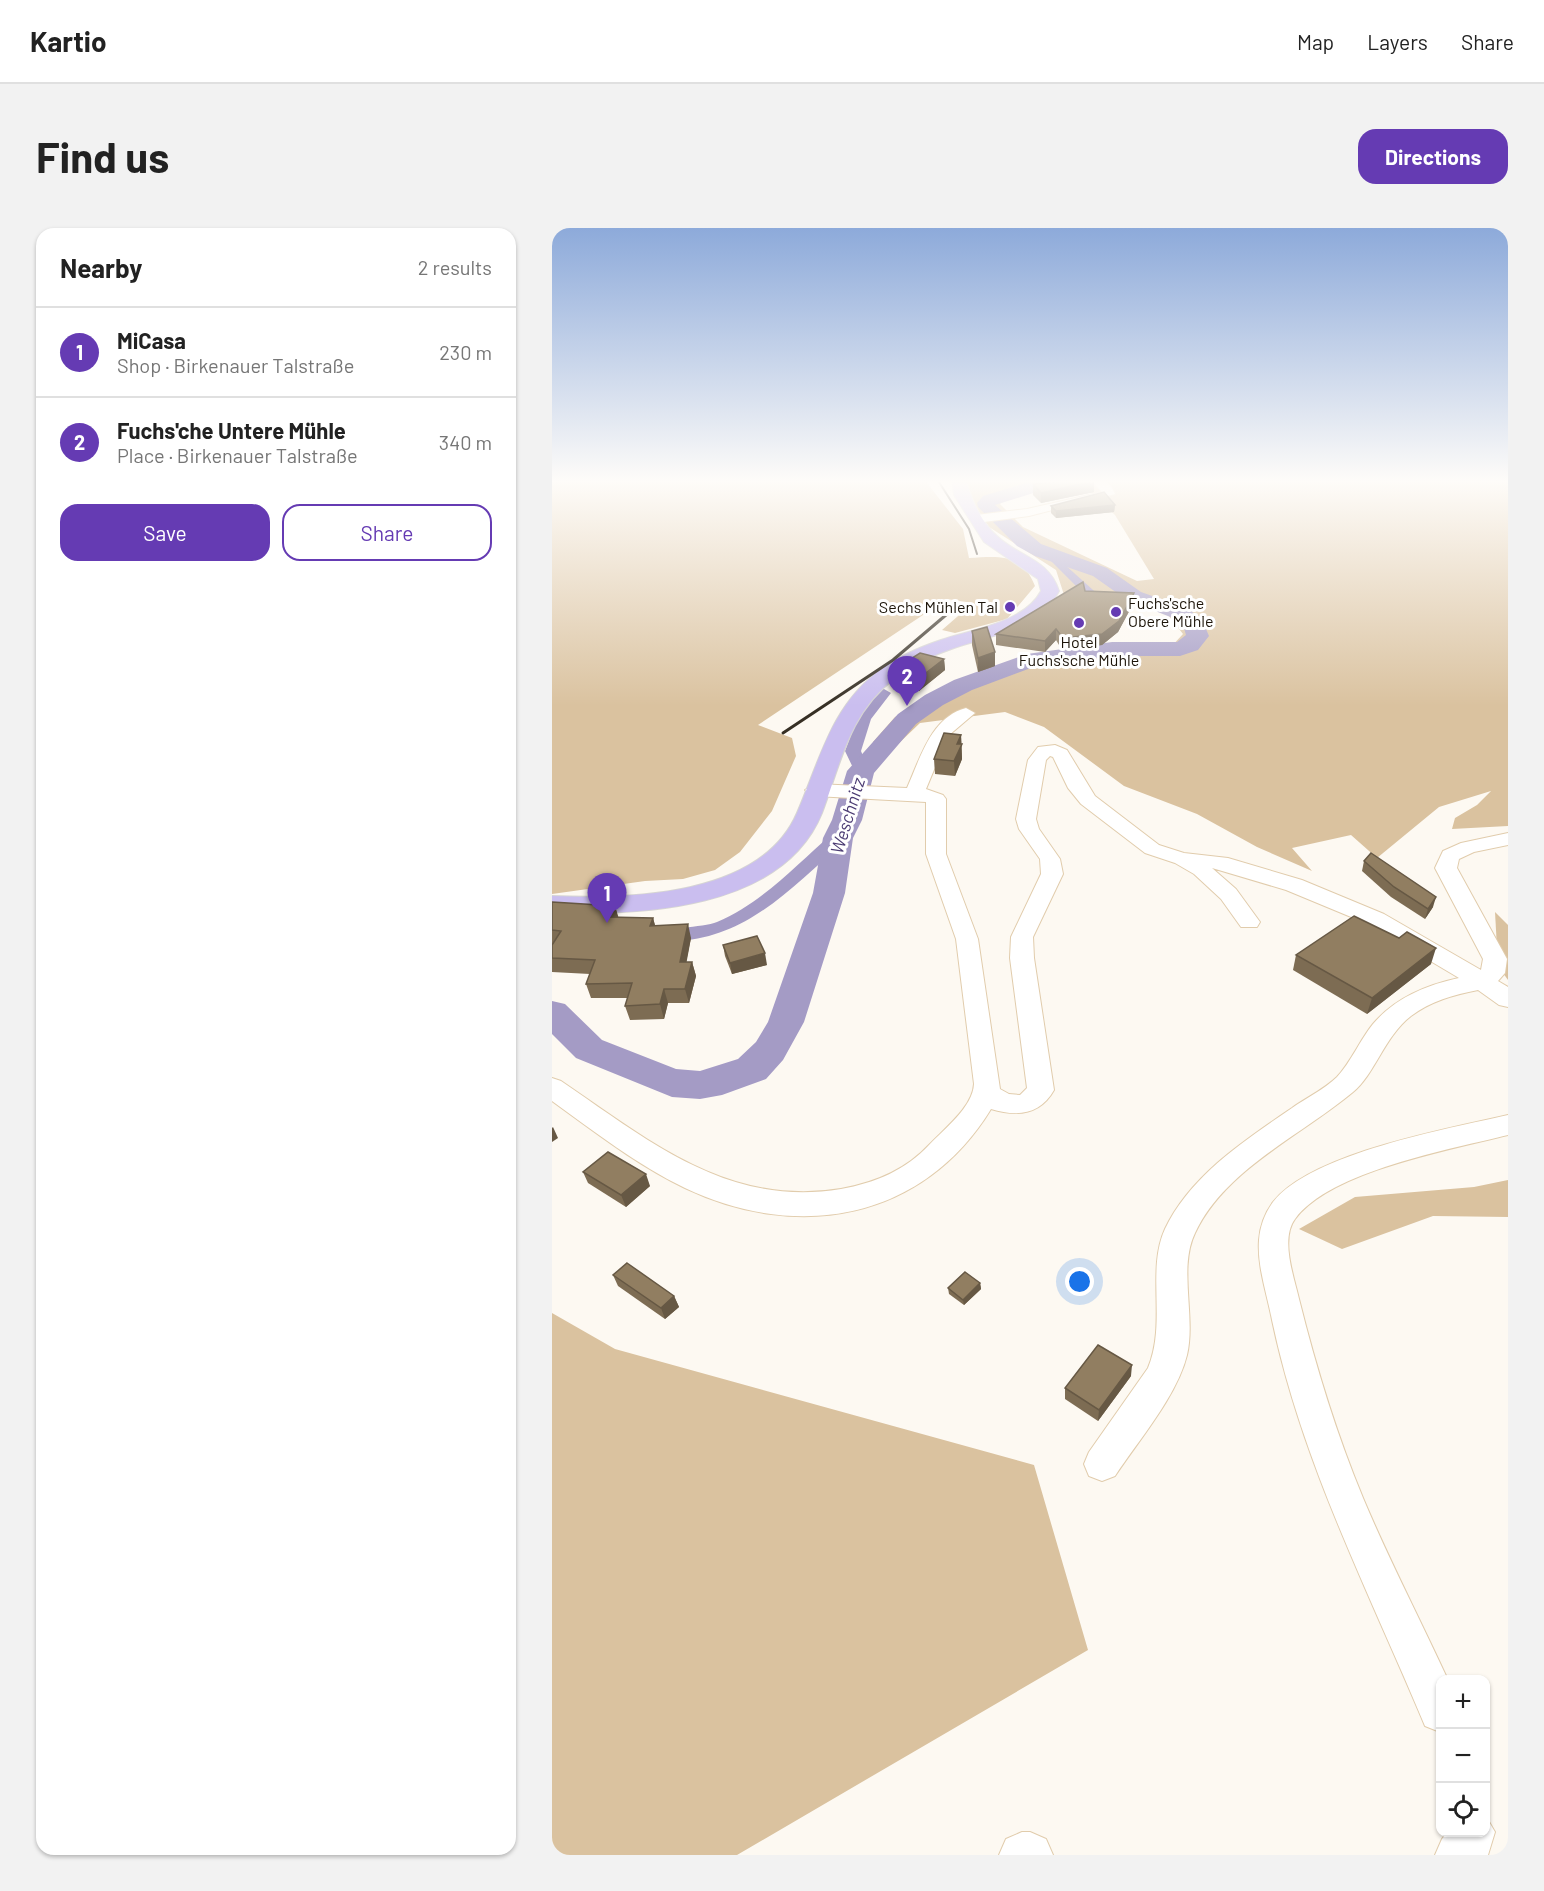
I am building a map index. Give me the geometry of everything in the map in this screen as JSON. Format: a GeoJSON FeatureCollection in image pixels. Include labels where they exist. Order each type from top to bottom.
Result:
{"type":"FeatureCollection","features":[{"type":"Feature","properties":{"kind":"main road"},"geometry":{"type":"LineString","coordinates":[[552,904],[596,907],[643,904],[696,893],[732,881],[765,865],[794,839],[807,816],[827,791],[842,722],[876,682],[926,652],[1020,619],[1041,606],[1049,595],[1050,584],[1042,573],[1014,555]]}},
{"type":"Feature","properties":{"kind":"lane"},"geometry":{"type":"LineString","coordinates":[[914,794],[940,733],[966,713]]}},
{"type":"Feature","properties":{"kind":"lane"},"geometry":{"type":"LineString","coordinates":[[986,1093],[1007,1106],[1028,1102],[1041,1090],[1022,958],[1022,937],[1052,874],[1050,859],[1029,829],[1026,819],[1040,754],[1049,750],[1061,754],[1078,788],[1107,818],[1152,849],[1182,859],[1204,871],[1238,904],[1249,922]]}},
{"type":"Feature","properties":{"kind":"lane"},"geometry":{"type":"LineString","coordinates":[[552,1088],[644,1153],[685,1175],[736,1196],[764,1204],[797,1207],[840,1202],[877,1192],[906,1180],[930,1164],[974,1112],[986,1093],[978,1011],[966,938],[935,850],[936,802],[930,796],[914,794],[827,791]]}},
{"type":"Feature","properties":{"kind":"lane"},"geometry":{"type":"LineString","coordinates":[[1102,1464],[1161,1377],[1170,1355],[1175,1311],[1172,1269],[1179,1232],[1202,1197],[1251,1150],[1346,1084],[1382,1030],[1401,1011],[1423,997],[1482,981],[1493,973],[1495,959],[1446,868],[1450,855],[1468,847],[1507,840]]}},
{"type":"Feature","properties":{"kind":"lane"},"geometry":{"type":"LineString","coordinates":[[1182,859],[1221,862],[1294,885],[1376,919],[1482,981],[1508,999]]}},
{"type":"Feature","properties":{"kind":"lane"},"geometry":{"type":"LineString","coordinates":[[1436,1702],[1372,1562],[1329,1459],[1290,1330],[1275,1261],[1275,1233],[1284,1210],[1299,1196],[1360,1165],[1508,1125]]}},
{"type":"Feature","properties":{"kind":"lane"},"geometry":{"type":"LineString","coordinates":[[1458,1855],[1470,1842],[1471,1837]]}},
{"type":"Feature","properties":{"kind":"lane"},"geometry":{"type":"LineString","coordinates":[[1022,1855],[1030,1855]]}},
{"type":"Feature","properties":{"kind":"shaded area"},"geometry":{"type":"Polygon","coordinates":[[[552,555],[968,555],[969,558],[1009,559],[1024,567],[1030,575],[1035,586],[1007,619],[955,633],[942,630],[973,603],[947,599],[758,725],[792,738],[796,756],[772,811],[740,852],[715,870],[683,879],[645,881],[552,894],[552,555]]]}},
{"type":"Feature","properties":{"kind":"shaded area"},"geometry":{"type":"Polygon","coordinates":[[[1033,555],[1082,555],[1137,581],[1154,579],[1139,555],[1508,555],[1508,826],[1452,829],[1455,818],[1477,805],[1491,791],[1439,807],[1377,858],[1351,835],[1292,848],[1312,871],[1257,847],[1197,814],[1124,786],[1044,727],[1005,712],[920,723],[871,770],[873,742],[895,717],[964,679],[1030,659],[1099,651],[1170,648],[1183,634],[1165,611],[1135,603],[1065,598],[1056,570],[1033,555]]]}},
{"type":"Feature","properties":{"kind":"shaded area"},"geometry":{"type":"Polygon","coordinates":[[[1495,912],[1508,925],[1508,980],[1498,966],[1495,912]]]}},
{"type":"Feature","properties":{"kind":"shaded area"},"geometry":{"type":"Polygon","coordinates":[[[1508,1180],[1508,1217],[1433,1216],[1342,1249],[1299,1229],[1355,1197],[1474,1187],[1508,1180]]]}},
{"type":"Feature","properties":{"kind":"shaded area"},"geometry":{"type":"Polygon","coordinates":[[[552,1313],[615,1349],[1034,1465],[1088,1650],[737,1855],[552,1855],[552,1313]]]}},
{"type":"Feature","properties":{"kind":"building"},"geometry":{"type":"Polygon","coordinates":[[[1083,582],[1085,591],[1134,593],[1119,621],[1102,634],[1063,638],[1056,629],[1045,641],[996,634],[1083,582]]]}},
{"type":"Feature","properties":{"kind":"building"},"geometry":{"type":"Polygon","coordinates":[[[987,627],[995,652],[978,658],[972,631],[987,627]]]}},
{"type":"Feature","properties":{"kind":"building"},"geometry":{"type":"Polygon","coordinates":[[[920,653],[944,659],[918,679],[890,672],[920,653]]]}},
{"type":"Feature","properties":{"kind":"building"},"geometry":{"type":"Polygon","coordinates":[[[944,733],[961,735],[957,744],[962,744],[954,761],[934,759],[944,733]]]}},
{"type":"Feature","properties":{"kind":"building"},"geometry":{"type":"Polygon","coordinates":[[[1371,853],[1436,897],[1428,909],[1394,887],[1364,861],[1371,853]]]}},
{"type":"Feature","properties":{"kind":"building"},"geometry":{"type":"Polygon","coordinates":[[[552,902],[615,906],[608,917],[653,918],[650,926],[688,924],[680,962],[692,962],[685,989],[664,989],[660,1004],[625,1006],[632,983],[586,984],[595,960],[552,958],[552,945],[561,931],[552,930],[552,902]]]}},
{"type":"Feature","properties":{"kind":"building"},"geometry":{"type":"Polygon","coordinates":[[[1354,916],[1399,938],[1407,932],[1436,948],[1372,998],[1296,955],[1354,916]]]}},
{"type":"Feature","properties":{"kind":"building"},"geometry":{"type":"Polygon","coordinates":[[[757,936],[765,953],[730,963],[723,945],[757,936]]]}},
{"type":"Feature","properties":{"kind":"building"},"geometry":{"type":"Polygon","coordinates":[[[608,1152],[646,1174],[621,1195],[583,1172],[608,1152]]]}},
{"type":"Feature","properties":{"kind":"building"},"geometry":{"type":"Polygon","coordinates":[[[627,1263],[674,1296],[661,1308],[613,1275],[627,1263]]]}},
{"type":"Feature","properties":{"kind":"building"},"geometry":{"type":"Polygon","coordinates":[[[965,1272],[980,1283],[963,1300],[948,1288],[965,1272]]]}},
{"type":"Feature","properties":{"kind":"building"},"geometry":{"type":"Polygon","coordinates":[[[1098,1345],[1132,1365],[1099,1410],[1065,1388],[1098,1345]]]}},
{"type":"Feature","properties":{"kind":"waterway","name":"Weschnitz"},"geometry":{"type":"LineString","coordinates":[[552,1013],[589,1049],[672,1083],[700,1085],[722,1081],[752,1069],[770,1051],[786,1022],[829,893],[838,838],[847,820],[861,771],[907,719],[934,700],[963,685],[1035,659],[1112,649],[1180,649],[1190,645],[1198,636],[1189,619],[1172,609],[1134,596],[1100,572],[1050,555]]}},
{"type":"Feature","properties":{"kind":"waterway"},"geometry":{"type":"LineString","coordinates":[[1054,558],[1098,601]]}},
{"type":"Feature","properties":{"kind":"waterway"},"geometry":{"type":"LineString","coordinates":[[861,771],[853,751],[864,719],[884,693]]}},
{"type":"Feature","properties":{"kind":"waterway"},"geometry":{"type":"LineString","coordinates":[[664,936],[709,931],[738,920],[783,887],[838,838]]}},
{"type":"Feature","properties":{"kind":"railway"},"geometry":{"type":"LineString","coordinates":[[783,733],[893,660],[953,609]]}},
{"type":"Feature","properties":{"kind":"place","name":"Sechs Mühlen Tal"},"geometry":{"type":"Point","coordinates":[1010,607]}},
{"type":"Feature","properties":{"kind":"place","name":"Fuchs'sche Obere Mühle"},"geometry":{"type":"Point","coordinates":[1116,612]}},
{"type":"Feature","properties":{"kind":"place","name":"Hotel Fuchs'sche Mühle"},"geometry":{"type":"Point","coordinates":[1079,623]}},
{"type":"Feature","properties":{"kind":"place","name":"Fuchs'che Untere Mühle"},"geometry":{"type":"Point","coordinates":[907,706]}},
{"type":"Feature","properties":{"kind":"place","name":"MiCasa"},"geometry":{"type":"Point","coordinates":[607,923]}}]}
